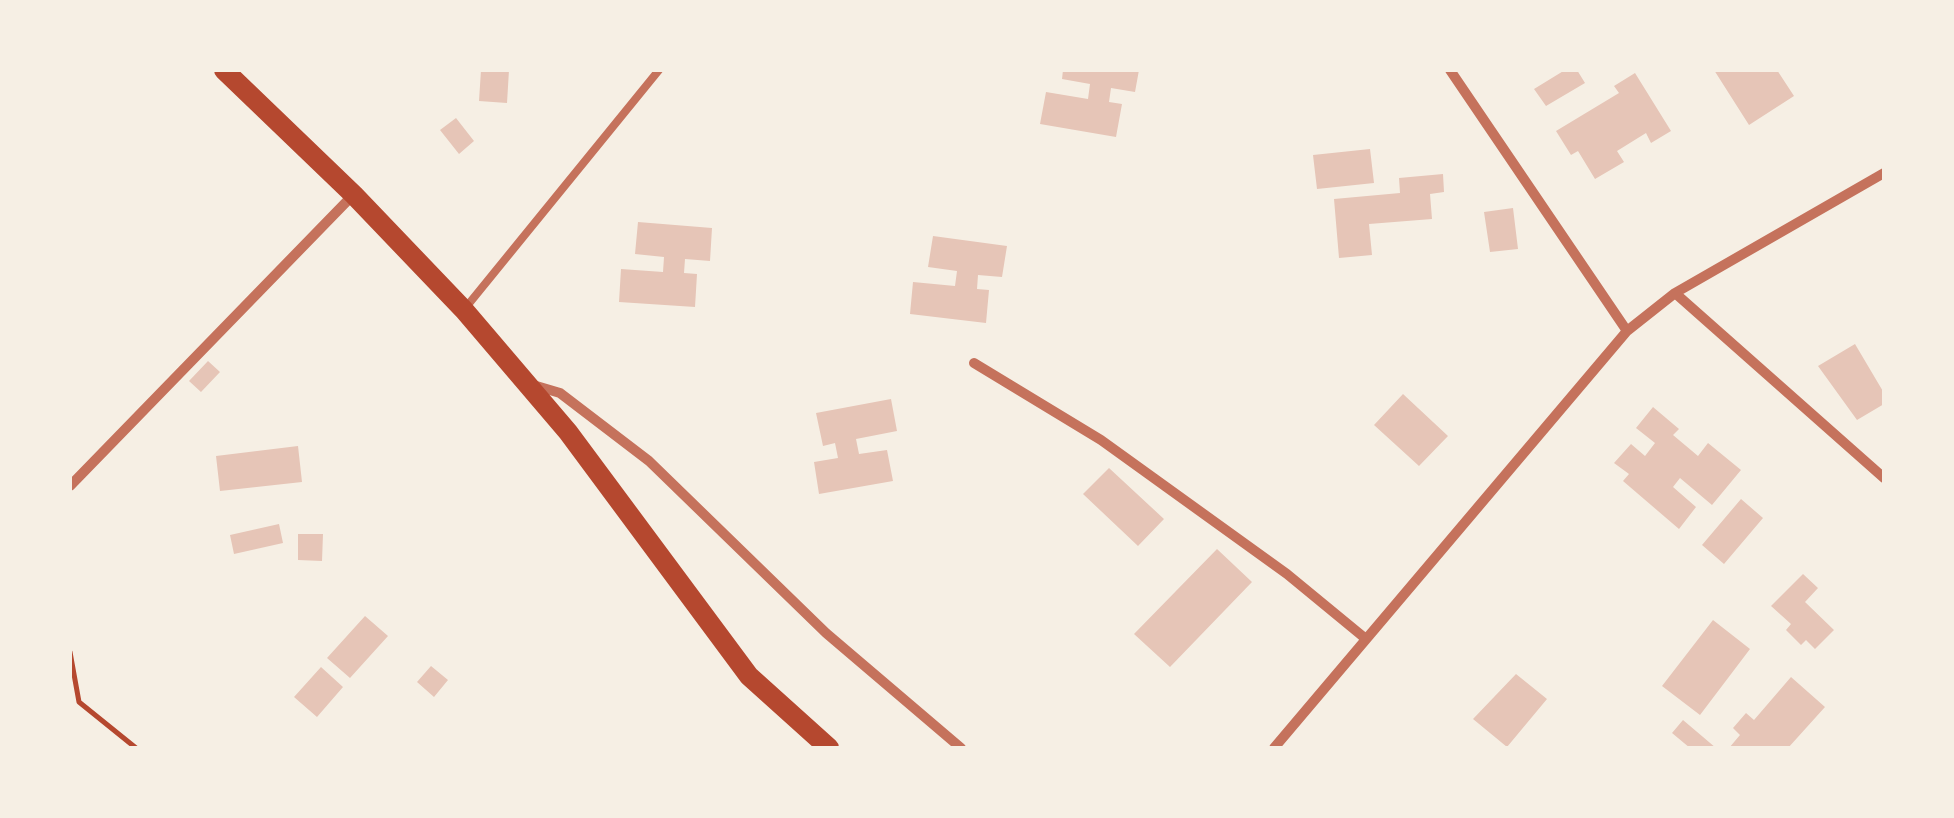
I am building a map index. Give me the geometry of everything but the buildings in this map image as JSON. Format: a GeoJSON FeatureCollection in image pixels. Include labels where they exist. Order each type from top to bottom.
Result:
{"type":"FeatureCollection","features":[{"type":"Feature","properties":{"kind":"main road"},"geometry":{"type":"LineString","coordinates":[[234,74],[464,310],[526,383],[749,676],[829,748]]}},
{"type":"Feature","properties":{"kind":"street"},"geometry":{"type":"LineString","coordinates":[[1450,70],[1627,331]]}},
{"type":"Feature","properties":{"kind":"street"},"geometry":{"type":"LineString","coordinates":[[1274,748],[1627,331],[1675,293],[1884,174]]}},
{"type":"Feature","properties":{"kind":"street"},"geometry":{"type":"LineString","coordinates":[[70,486],[354,194]]}},
{"type":"Feature","properties":{"kind":"street"},"geometry":{"type":"LineString","coordinates":[[1675,293],[1884,478]]}},
{"type":"Feature","properties":{"kind":"street"},"geometry":{"type":"LineString","coordinates":[[974,363],[1101,440],[1287,574],[1366,639]]}},
{"type":"Feature","properties":{"kind":"street"},"geometry":{"type":"LineString","coordinates":[[526,383],[560,393],[649,461],[803,611],[961,748]]}},
{"type":"Feature","properties":{"kind":"lane"},"geometry":{"type":"LineString","coordinates":[[464,310],[660,70]]}},
{"type":"Feature","properties":{"kind":"path"},"geometry":{"type":"LineString","coordinates":[[70,652],[79,702],[136,748]]}}]}
